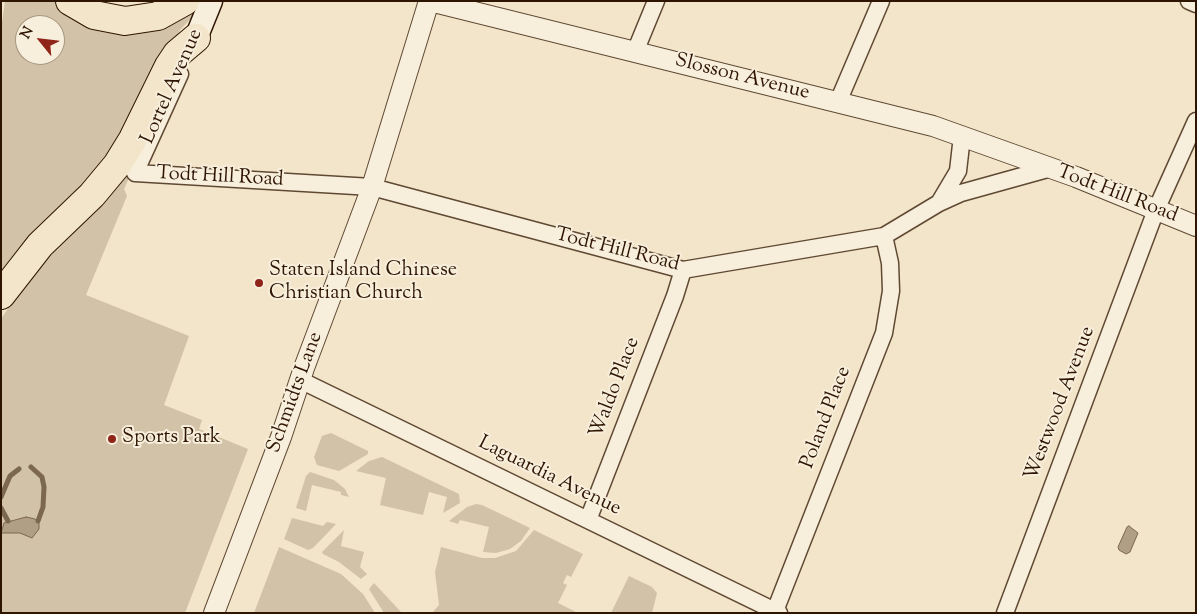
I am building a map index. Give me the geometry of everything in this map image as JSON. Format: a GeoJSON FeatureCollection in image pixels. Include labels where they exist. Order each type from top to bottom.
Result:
{"type":"FeatureCollection","features":[{"type":"Feature","properties":{"kind":"highway"},"geometry":{"type":"LineString","coordinates":[[70,1],[94,15],[126,21],[158,16],[185,1]]}},
{"type":"Feature","properties":{"kind":"highway"},"geometry":{"type":"LineString","coordinates":[[1,295],[40,245],[92,194],[117,165],[133,140],[169,66],[196,38]]}},
{"type":"Feature","properties":{"kind":"main road","name":"Lortel Avenue"},"geometry":{"type":"LineString","coordinates":[[196,38],[211,1]]}},
{"type":"Feature","properties":{"kind":"street","name":"Slosson Avenue"},"geometry":{"type":"LineString","coordinates":[[429,1],[933,126],[1051,168]]}},
{"type":"Feature","properties":{"kind":"street","name":"Schmidts Lane"},"geometry":{"type":"LineString","coordinates":[[214,613],[281,437],[300,380],[372,187],[429,1]]}},
{"type":"Feature","properties":{"kind":"street"},"geometry":{"type":"LineString","coordinates":[[635,52],[656,1]]}},
{"type":"Feature","properties":{"kind":"street"},"geometry":{"type":"LineString","coordinates":[[838,102],[882,1]]}},
{"type":"Feature","properties":{"kind":"street"},"geometry":{"type":"LineString","coordinates":[[1189,1],[1196,4]]}},
{"type":"Feature","properties":{"kind":"street","name":"Lortel Avenue"},"geometry":{"type":"LineString","coordinates":[[135,173],[196,38]]}},
{"type":"Feature","properties":{"kind":"street","name":"Westwood Avenue"},"geometry":{"type":"LineString","coordinates":[[1005,613],[1156,210],[1196,121]]}},
{"type":"Feature","properties":{"kind":"street"},"geometry":{"type":"LineString","coordinates":[[939,203],[958,172],[962,136]]}},
{"type":"Feature","properties":{"kind":"street","name":"Todt Hill Road"},"geometry":{"type":"LineString","coordinates":[[135,173],[372,187],[683,270],[884,236],[939,203],[991,184],[1051,168],[1196,226]]}},
{"type":"Feature","properties":{"kind":"street","name":"Poland Place"},"geometry":{"type":"LineString","coordinates":[[777,612],[884,333],[891,291],[890,263],[884,236]]}},
{"type":"Feature","properties":{"kind":"street","name":"Waldo Place"},"geometry":{"type":"LineString","coordinates":[[588,520],[675,296],[683,270]]}},
{"type":"Feature","properties":{"kind":"street","name":"Laguardia Avenue"},"geometry":{"type":"LineString","coordinates":[[300,380],[777,612]]}},
{"type":"Feature","properties":{"kind":"shaded area"},"geometry":{"type":"Polygon","coordinates":[[[5,1],[55,1],[80,18],[203,1],[198,11],[180,30],[108,165],[1,281],[1,30],[5,1]]]}},
{"type":"Feature","properties":{"kind":"shaded area","name":"Sports Park"},"geometry":{"type":"Polygon","coordinates":[[[172,81],[124,189],[127,196],[86,295],[189,336],[164,405],[202,420],[199,429],[248,449],[185,613],[1,613],[1,319],[25,283],[59,247],[95,204],[172,81]]]}},
{"type":"Feature","properties":{"kind":"shaded area"},"geometry":{"type":"Polygon","coordinates":[[[331,433],[368,451],[368,454],[339,471],[317,465],[314,457],[322,436],[331,433]]]}},
{"type":"Feature","properties":{"kind":"shaded area"},"geometry":{"type":"Polygon","coordinates":[[[382,457],[459,494],[460,503],[443,513],[447,497],[429,492],[423,515],[380,505],[386,478],[356,471],[369,461],[382,457]]]}},
{"type":"Feature","properties":{"kind":"shaded area"},"geometry":{"type":"Polygon","coordinates":[[[310,472],[334,480],[345,489],[349,497],[341,495],[341,492],[312,485],[306,511],[296,508],[306,476],[310,472]]]}},
{"type":"Feature","properties":{"kind":"shaded area"},"geometry":{"type":"Polygon","coordinates":[[[476,504],[482,505],[530,528],[521,541],[510,549],[496,553],[483,552],[489,527],[460,520],[458,524],[449,521],[467,507],[476,504]]]}},
{"type":"Feature","properties":{"kind":"shaded area"},"geometry":{"type":"Polygon","coordinates":[[[26,517],[35,519],[39,523],[39,529],[32,538],[20,533],[1,533],[4,523],[26,517]]]}},
{"type":"Feature","properties":{"kind":"shaded area"},"geometry":{"type":"Polygon","coordinates":[[[292,518],[323,526],[327,522],[336,524],[313,548],[308,550],[284,539],[292,518]]]}},
{"type":"Feature","properties":{"kind":"shaded area"},"geometry":{"type":"Polygon","coordinates":[[[1129,526],[1138,533],[1130,552],[1126,554],[1119,550],[1118,547],[1129,526]]]}},
{"type":"Feature","properties":{"kind":"shaded area"},"geometry":{"type":"Polygon","coordinates":[[[344,530],[341,546],[364,552],[360,567],[367,574],[361,579],[322,552],[344,530]]]}},
{"type":"Feature","properties":{"kind":"shaded area"},"geometry":{"type":"Polygon","coordinates":[[[534,530],[583,554],[571,577],[567,575],[563,583],[567,585],[558,603],[578,613],[432,613],[439,605],[435,572],[441,547],[482,558],[495,558],[516,551],[534,530]]]}},
{"type":"Feature","properties":{"kind":"shaded area"},"geometry":{"type":"Polygon","coordinates":[[[279,547],[341,574],[363,594],[375,613],[254,613],[279,547]]]}},
{"type":"Feature","properties":{"kind":"shaded area"},"geometry":{"type":"Polygon","coordinates":[[[629,576],[652,587],[657,593],[652,613],[611,613],[629,576]]]}},
{"type":"Feature","properties":{"kind":"shaded area"},"geometry":{"type":"Polygon","coordinates":[[[374,583],[402,613],[384,613],[369,589],[374,583]]]}},
{"type":"Feature","properties":{"kind":"waterway"},"geometry":{"type":"LineString","coordinates":[[31,467],[42,477],[44,487],[43,507],[38,521]]}},
{"type":"Feature","properties":{"kind":"waterway"},"geometry":{"type":"LineString","coordinates":[[1,497],[10,476],[19,469]]}},
{"type":"Feature","properties":{"kind":"waterway"},"geometry":{"type":"LineString","coordinates":[[1,508],[8,521]]}},
{"type":"Feature","properties":{"kind":"place","name":"Staten Island Chinese Christian Church"},"geometry":{"type":"Point","coordinates":[259,283]}},
{"type":"Feature","properties":{"kind":"place","name":"Sports Park"},"geometry":{"type":"Point","coordinates":[112,439]}}]}
